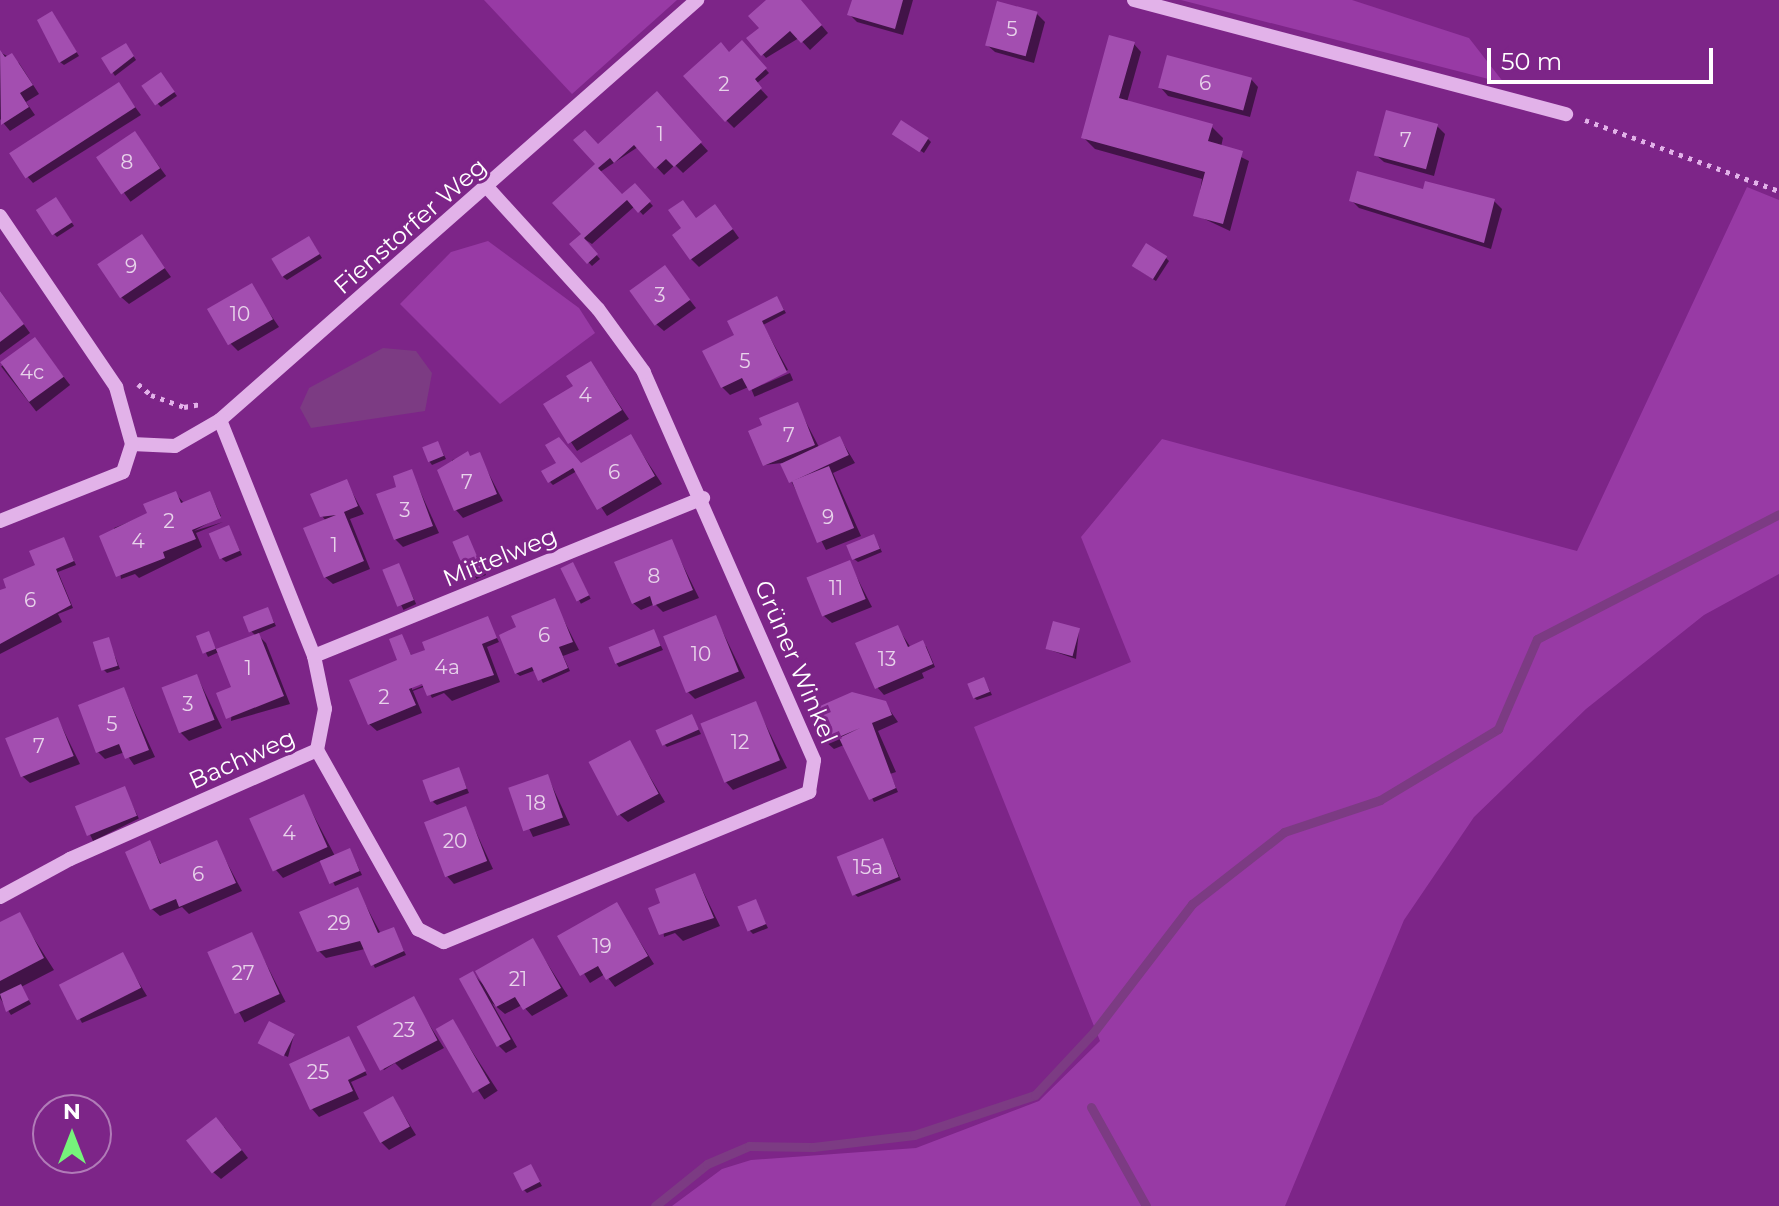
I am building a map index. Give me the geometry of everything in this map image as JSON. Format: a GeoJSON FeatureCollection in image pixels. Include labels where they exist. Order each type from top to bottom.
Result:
{"type":"FeatureCollection","features":[{"type":"Feature","properties":{"kind":"street","name":"Fienstorfer Weg"},"geometry":{"type":"LineString","coordinates":[[132,444],[175,446],[220,420],[488,188],[697,0]]}},
{"type":"Feature","properties":{"kind":"street"},"geometry":{"type":"LineString","coordinates":[[1134,0],[1566,114]]}},
{"type":"Feature","properties":{"kind":"street","name":"Grüner Winkel"},"geometry":{"type":"LineString","coordinates":[[317,750],[418,929],[444,942],[809,792],[814,760],[703,498],[644,372],[598,309],[488,188]]}},
{"type":"Feature","properties":{"kind":"street"},"geometry":{"type":"LineString","coordinates":[[0,216],[116,387],[132,444],[123,472],[0,521]]}},
{"type":"Feature","properties":{"kind":"street","name":"Bachweg"},"geometry":{"type":"LineString","coordinates":[[0,897],[70,859],[317,750],[325,709],[314,656],[220,420]]}},
{"type":"Feature","properties":{"kind":"street","name":"Mittelweg"},"geometry":{"type":"LineString","coordinates":[[314,656],[703,498]]}},
{"type":"Feature","properties":{"kind":"path"},"geometry":{"type":"LineString","coordinates":[[1566,114],[1779,191]]}},
{"type":"Feature","properties":{"kind":"shaded area"},"geometry":{"type":"Polygon","coordinates":[[[484,0],[677,0],[572,94],[484,0]]]}},
{"type":"Feature","properties":{"kind":"shaded area"},"geometry":{"type":"Polygon","coordinates":[[[1181,0],[1352,0],[1469,38],[1504,83],[1181,0]]]}},
{"type":"Feature","properties":{"kind":"shaded area"},"geometry":{"type":"Polygon","coordinates":[[[1747,187],[1779,200],[1779,574],[1704,615],[1586,709],[1474,817],[1404,920],[1285,1206],[672,1206],[722,1169],[751,1160],[916,1148],[1039,1101],[1100,1041],[974,727],[1131,662],[1081,537],[1162,439],[1577,551],[1747,187]]]}},
{"type":"Feature","properties":{"kind":"shaded area"},"geometry":{"type":"Polygon","coordinates":[[[488,241],[579,308],[595,333],[500,404],[400,304],[451,252],[488,241]]]}},
{"type":"Feature","properties":{"kind":"shaded area"},"geometry":{"type":"Polygon","coordinates":[[[383,348],[416,351],[432,373],[425,411],[311,428],[300,408],[309,388],[383,348]]]}},
{"type":"Feature","properties":{"kind":"building"},"geometry":{"type":"Polygon","coordinates":[[[766,0],[801,0],[822,25],[801,43],[790,31],[761,56],[746,38],[759,28],[748,16],[766,0]]]}},
{"type":"Feature","properties":{"kind":"building"},"geometry":{"type":"Polygon","coordinates":[[[852,0],[903,0],[895,29],[847,15],[852,0]]]}},
{"type":"Feature","properties":{"kind":"building"},"geometry":{"type":"Polygon","coordinates":[[[997,1],[1038,12],[1026,56],[985,45],[997,1]]]}},
{"type":"Feature","properties":{"kind":"building"},"geometry":{"type":"Polygon","coordinates":[[[52,11],[77,52],[59,63],[37,20],[52,11]]]}},
{"type":"Feature","properties":{"kind":"building"},"geometry":{"type":"Polygon","coordinates":[[[1109,35],[1135,42],[1119,98],[1213,124],[1208,141],[1243,151],[1223,224],[1193,216],[1205,172],[1081,138],[1109,35]]]}},
{"type":"Feature","properties":{"kind":"building"},"geometry":{"type":"Polygon","coordinates":[[[742,40],[767,68],[755,79],[762,88],[725,122],[683,76],[721,42],[729,52],[742,40]]]}},
{"type":"Feature","properties":{"kind":"building"},"geometry":{"type":"Polygon","coordinates":[[[126,43],[134,56],[111,74],[101,58],[126,43]]]}},
{"type":"Feature","properties":{"kind":"building"},"geometry":{"type":"Polygon","coordinates":[[[0,50],[5,57],[12,53],[33,85],[20,93],[29,107],[1,125],[0,50]]]}},
{"type":"Feature","properties":{"kind":"building"},"geometry":{"type":"Polygon","coordinates":[[[1167,55],[1252,78],[1243,111],[1158,88],[1167,55]]]}},
{"type":"Feature","properties":{"kind":"building"},"geometry":{"type":"Polygon","coordinates":[[[161,72],[175,92],[155,105],[141,86],[161,72]]]}},
{"type":"Feature","properties":{"kind":"building"},"geometry":{"type":"Polygon","coordinates":[[[119,82],[135,107],[25,179],[9,153],[119,82]]]}},
{"type":"Feature","properties":{"kind":"building"},"geometry":{"type":"Polygon","coordinates":[[[657,91],[702,142],[674,167],[666,159],[655,169],[634,145],[614,163],[610,158],[598,168],[622,194],[635,183],[651,201],[638,213],[627,200],[584,238],[598,254],[587,264],[569,244],[581,234],[552,203],[595,164],[573,140],[585,130],[598,144],[657,91]]]}},
{"type":"Feature","properties":{"kind":"building"},"geometry":{"type":"Polygon","coordinates":[[[1386,110],[1438,124],[1426,169],[1374,155],[1386,110]]]}},
{"type":"Feature","properties":{"kind":"building"},"geometry":{"type":"Polygon","coordinates":[[[901,120],[929,138],[919,152],[892,134],[901,120]]]}},
{"type":"Feature","properties":{"kind":"building"},"geometry":{"type":"Polygon","coordinates":[[[135,131],[160,168],[121,195],[96,157],[135,131]]]}},
{"type":"Feature","properties":{"kind":"building"},"geometry":{"type":"Polygon","coordinates":[[[1357,171],[1423,189],[1425,181],[1495,199],[1484,243],[1349,201],[1357,171]]]}},
{"type":"Feature","properties":{"kind":"building"},"geometry":{"type":"Polygon","coordinates":[[[56,197],[72,222],[52,235],[36,210],[56,197]]]}},
{"type":"Feature","properties":{"kind":"building"},"geometry":{"type":"Polygon","coordinates":[[[683,200],[696,218],[715,204],[733,229],[690,260],[672,235],[681,228],[668,210],[683,200]]]}},
{"type":"Feature","properties":{"kind":"building"},"geometry":{"type":"Polygon","coordinates":[[[142,234],[165,268],[120,298],[97,264],[142,234]]]}},
{"type":"Feature","properties":{"kind":"building"},"geometry":{"type":"Polygon","coordinates":[[[309,236],[320,254],[282,277],[271,259],[309,236]]]}},
{"type":"Feature","properties":{"kind":"building"},"geometry":{"type":"Polygon","coordinates":[[[1146,243],[1167,256],[1153,279],[1132,266],[1146,243]]]}},
{"type":"Feature","properties":{"kind":"building"},"geometry":{"type":"Polygon","coordinates":[[[665,265],[690,300],[655,326],[629,291],[665,265]]]}},
{"type":"Feature","properties":{"kind":"building"},"geometry":{"type":"Polygon","coordinates":[[[252,283],[273,319],[228,345],[207,309],[252,283]]]}},
{"type":"Feature","properties":{"kind":"building"},"geometry":{"type":"Polygon","coordinates":[[[0,291],[24,324],[0,342],[0,291]]]}},
{"type":"Feature","properties":{"kind":"building"},"geometry":{"type":"Polygon","coordinates":[[[777,296],[784,310],[762,321],[787,372],[749,391],[742,378],[721,388],[702,351],[734,335],[727,321],[777,296]]]}},
{"type":"Feature","properties":{"kind":"building"},"geometry":{"type":"Polygon","coordinates":[[[35,337],[64,377],[29,402],[0,362],[35,337]]]}},
{"type":"Feature","properties":{"kind":"building"},"geometry":{"type":"Polygon","coordinates":[[[591,361],[622,410],[568,444],[543,404],[573,386],[566,376],[591,361]]]}},
{"type":"Feature","properties":{"kind":"building"},"geometry":{"type":"Polygon","coordinates":[[[798,402],[815,445],[763,466],[748,431],[762,425],[759,418],[798,402]]]}},
{"type":"Feature","properties":{"kind":"building"},"geometry":{"type":"Polygon","coordinates":[[[631,434],[655,476],[597,510],[573,468],[548,483],[541,471],[556,463],[545,445],[559,437],[581,463],[631,434]]]}},
{"type":"Feature","properties":{"kind":"building"},"geometry":{"type":"Polygon","coordinates":[[[840,436],[849,455],[789,483],[780,464],[840,436]]]}},
{"type":"Feature","properties":{"kind":"building"},"geometry":{"type":"Polygon","coordinates":[[[438,441],[444,456],[428,462],[422,447],[438,441]]]}},
{"type":"Feature","properties":{"kind":"building"},"geometry":{"type":"Polygon","coordinates":[[[468,451],[470,456],[480,452],[497,494],[454,511],[437,470],[468,451]]]}},
{"type":"Feature","properties":{"kind":"building"},"geometry":{"type":"Polygon","coordinates":[[[829,466],[854,528],[817,543],[792,481],[829,466]]]}},
{"type":"Feature","properties":{"kind":"building"},"geometry":{"type":"Polygon","coordinates":[[[412,469],[433,526],[394,540],[376,494],[396,487],[393,476],[412,469]]]}},
{"type":"Feature","properties":{"kind":"building"},"geometry":{"type":"Polygon","coordinates":[[[347,479],[358,506],[344,512],[364,561],[324,578],[303,528],[336,515],[320,517],[310,494],[347,479]]]}},
{"type":"Feature","properties":{"kind":"building"},"geometry":{"type":"Polygon","coordinates":[[[176,491],[181,503],[210,491],[221,518],[192,530],[196,539],[163,552],[165,558],[116,577],[99,536],[147,513],[143,504],[176,491]]]}},
{"type":"Feature","properties":{"kind":"building"},"geometry":{"type":"Polygon","coordinates":[[[229,525],[240,551],[220,559],[209,534],[229,525]]]}},
{"type":"Feature","properties":{"kind":"building"},"geometry":{"type":"Polygon","coordinates":[[[874,534],[880,549],[852,560],[846,545],[874,534]]]}},
{"type":"Feature","properties":{"kind":"building"},"geometry":{"type":"Polygon","coordinates":[[[468,535],[484,572],[468,578],[452,542],[468,535]]]}},
{"type":"Feature","properties":{"kind":"building"},"geometry":{"type":"Polygon","coordinates":[[[64,537],[74,561],[56,569],[71,605],[0,644],[0,590],[6,588],[3,579],[35,565],[29,551],[64,537]]]}},
{"type":"Feature","properties":{"kind":"building"},"geometry":{"type":"Polygon","coordinates":[[[672,539],[693,590],[653,606],[650,596],[632,604],[614,562],[672,539]]]}},
{"type":"Feature","properties":{"kind":"building"},"geometry":{"type":"Polygon","coordinates":[[[850,560],[866,599],[822,617],[806,578],[850,560]]]}},
{"type":"Feature","properties":{"kind":"building"},"geometry":{"type":"Polygon","coordinates":[[[573,562],[589,595],[577,601],[560,568],[573,562]]]}},
{"type":"Feature","properties":{"kind":"building"},"geometry":{"type":"Polygon","coordinates":[[[399,563],[414,600],[397,607],[382,570],[399,563]]]}},
{"type":"Feature","properties":{"kind":"building"},"geometry":{"type":"Polygon","coordinates":[[[555,598],[573,642],[559,647],[568,668],[538,681],[532,667],[515,674],[499,635],[516,627],[511,616],[555,598]]]}},
{"type":"Feature","properties":{"kind":"building"},"geometry":{"type":"Polygon","coordinates":[[[268,607],[274,623],[249,633],[243,617],[268,607]]]}},
{"type":"Feature","properties":{"kind":"building"},"geometry":{"type":"Polygon","coordinates":[[[716,615],[739,672],[686,693],[663,636],[716,615]]]}},
{"type":"Feature","properties":{"kind":"building"},"geometry":{"type":"Polygon","coordinates":[[[488,616],[497,638],[482,644],[494,675],[427,696],[422,684],[409,689],[416,705],[368,725],[349,680],[397,660],[389,639],[402,634],[411,655],[425,650],[422,642],[488,616]]]}},
{"type":"Feature","properties":{"kind":"building"},"geometry":{"type":"Polygon","coordinates":[[[1053,621],[1080,628],[1073,656],[1045,649],[1053,621]]]}},
{"type":"Feature","properties":{"kind":"building"},"geometry":{"type":"Polygon","coordinates":[[[898,625],[908,647],[923,640],[933,664],[875,689],[855,643],[898,625]]]}},
{"type":"Feature","properties":{"kind":"building"},"geometry":{"type":"Polygon","coordinates":[[[654,629],[661,646],[615,664],[609,647],[654,629]]]}},
{"type":"Feature","properties":{"kind":"building"},"geometry":{"type":"Polygon","coordinates":[[[209,631],[216,649],[203,654],[196,636],[209,631]]]}},
{"type":"Feature","properties":{"kind":"building"},"geometry":{"type":"Polygon","coordinates":[[[259,633],[284,696],[226,719],[216,693],[231,687],[216,649],[259,633]]]}},
{"type":"Feature","properties":{"kind":"building"},"geometry":{"type":"Polygon","coordinates":[[[109,637],[118,666],[102,671],[93,642],[109,637]]]}},
{"type":"Feature","properties":{"kind":"building"},"geometry":{"type":"Polygon","coordinates":[[[197,674],[215,720],[179,733],[162,688],[197,674]]]}},
{"type":"Feature","properties":{"kind":"building"},"geometry":{"type":"Polygon","coordinates":[[[984,677],[990,692],[973,699],[967,684],[984,677]]]}},
{"type":"Feature","properties":{"kind":"building"},"geometry":{"type":"Polygon","coordinates":[[[124,687],[149,750],[125,759],[119,744],[96,753],[78,705],[124,687]]]}},
{"type":"Feature","properties":{"kind":"building"},"geometry":{"type":"Polygon","coordinates":[[[852,692],[886,701],[892,715],[872,723],[896,788],[869,800],[839,738],[860,728],[825,743],[811,710],[852,692]]]}},
{"type":"Feature","properties":{"kind":"building"},"geometry":{"type":"Polygon","coordinates":[[[756,701],[780,760],[724,783],[700,723],[756,701]]]}},
{"type":"Feature","properties":{"kind":"building"},"geometry":{"type":"Polygon","coordinates":[[[692,714],[699,730],[662,746],[655,730],[692,714]]]}},
{"type":"Feature","properties":{"kind":"building"},"geometry":{"type":"Polygon","coordinates":[[[58,717],[74,756],[21,777],[5,738],[58,717]]]}},
{"type":"Feature","properties":{"kind":"building"},"geometry":{"type":"Polygon","coordinates":[[[630,740],[659,794],[617,816],[589,762],[630,740]]]}},
{"type":"Feature","properties":{"kind":"building"},"geometry":{"type":"Polygon","coordinates":[[[459,767],[467,789],[430,802],[422,780],[459,767]]]}},
{"type":"Feature","properties":{"kind":"building"},"geometry":{"type":"Polygon","coordinates":[[[548,774],[563,817],[523,831],[508,788],[548,774]]]}},
{"type":"Feature","properties":{"kind":"building"},"geometry":{"type":"Polygon","coordinates":[[[125,786],[137,816],[87,836],[75,806],[125,786]]]}},
{"type":"Feature","properties":{"kind":"building"},"geometry":{"type":"Polygon","coordinates":[[[304,794],[328,847],[273,871],[249,818],[304,794]]]}},
{"type":"Feature","properties":{"kind":"building"},"geometry":{"type":"Polygon","coordinates":[[[466,806],[487,861],[445,877],[424,822],[466,806]]]}},
{"type":"Feature","properties":{"kind":"building"},"geometry":{"type":"Polygon","coordinates":[[[883,838],[899,877],[852,896],[837,857],[883,838]]]}},
{"type":"Feature","properties":{"kind":"building"},"geometry":{"type":"Polygon","coordinates":[[[150,840],[160,864],[217,840],[236,883],[179,907],[176,899],[150,910],[125,852],[150,840]]]}},
{"type":"Feature","properties":{"kind":"building"},"geometry":{"type":"Polygon","coordinates":[[[350,848],[360,871],[329,884],[320,861],[350,848]]]}},
{"type":"Feature","properties":{"kind":"building"},"geometry":{"type":"Polygon","coordinates":[[[695,873],[714,918],[659,935],[648,908],[660,903],[655,889],[695,873]]]}},
{"type":"Feature","properties":{"kind":"building"},"geometry":{"type":"Polygon","coordinates":[[[358,887],[378,933],[394,927],[404,951],[371,966],[360,941],[317,952],[299,912],[358,887]]]}},
{"type":"Feature","properties":{"kind":"building"},"geometry":{"type":"Polygon","coordinates":[[[756,899],[766,924],[748,932],[737,906],[756,899]]]}},
{"type":"Feature","properties":{"kind":"building"},"geometry":{"type":"Polygon","coordinates":[[[617,902],[648,956],[606,980],[598,966],[580,976],[557,936],[617,902]]]}},
{"type":"Feature","properties":{"kind":"building"},"geometry":{"type":"Polygon","coordinates":[[[20,912],[44,958],[0,981],[0,922],[20,912]]]}},
{"type":"Feature","properties":{"kind":"building"},"geometry":{"type":"Polygon","coordinates":[[[252,932],[280,994],[235,1014],[207,952],[252,932]]]}},
{"type":"Feature","properties":{"kind":"building"},"geometry":{"type":"Polygon","coordinates":[[[533,938],[561,988],[523,1010],[515,997],[496,1007],[475,971],[533,938]]]}},
{"type":"Feature","properties":{"kind":"building"},"geometry":{"type":"Polygon","coordinates":[[[123,952],[141,988],[77,1020],[59,985],[123,952]]]}},
{"type":"Feature","properties":{"kind":"building"},"geometry":{"type":"Polygon","coordinates":[[[473,971],[511,1039],[497,1047],[459,979],[473,971]]]}},
{"type":"Feature","properties":{"kind":"building"},"geometry":{"type":"Polygon","coordinates":[[[21,984],[29,1000],[6,1012],[0,994],[21,984]]]}},
{"type":"Feature","properties":{"kind":"building"},"geometry":{"type":"Polygon","coordinates":[[[414,996],[437,1040],[380,1071],[357,1027],[414,996]]]}},
{"type":"Feature","properties":{"kind":"building"},"geometry":{"type":"Polygon","coordinates":[[[453,1019],[490,1083],[473,1093],[436,1029],[453,1019]]]}},
{"type":"Feature","properties":{"kind":"building"},"geometry":{"type":"Polygon","coordinates":[[[269,1021],[295,1034],[283,1056],[258,1043],[269,1021]]]}},
{"type":"Feature","properties":{"kind":"building"},"geometry":{"type":"Polygon","coordinates":[[[349,1036],[366,1071],[348,1080],[353,1091],[310,1110],[289,1064],[349,1036]]]}},
{"type":"Feature","properties":{"kind":"building"},"geometry":{"type":"Polygon","coordinates":[[[393,1096],[410,1127],[380,1143],[363,1112],[393,1096]]]}},
{"type":"Feature","properties":{"kind":"building"},"geometry":{"type":"Polygon","coordinates":[[[216,1117],[242,1150],[212,1173],[186,1140],[216,1117]]]}},
{"type":"Feature","properties":{"kind":"building"},"geometry":{"type":"Polygon","coordinates":[[[531,1164],[540,1182],[522,1191],[513,1173],[531,1164]]]}},
{"type":"Feature","properties":{"kind":"waterway"},"geometry":{"type":"LineString","coordinates":[[655,1206],[707,1164],[749,1146],[813,1147],[914,1135],[1035,1095],[1093,1033],[1192,904],[1284,832],[1380,800],[1498,729],[1537,639],[1779,514]]}},
{"type":"Feature","properties":{"kind":"waterway"},"geometry":{"type":"LineString","coordinates":[[1091,1107],[1146,1206]]}}]}
